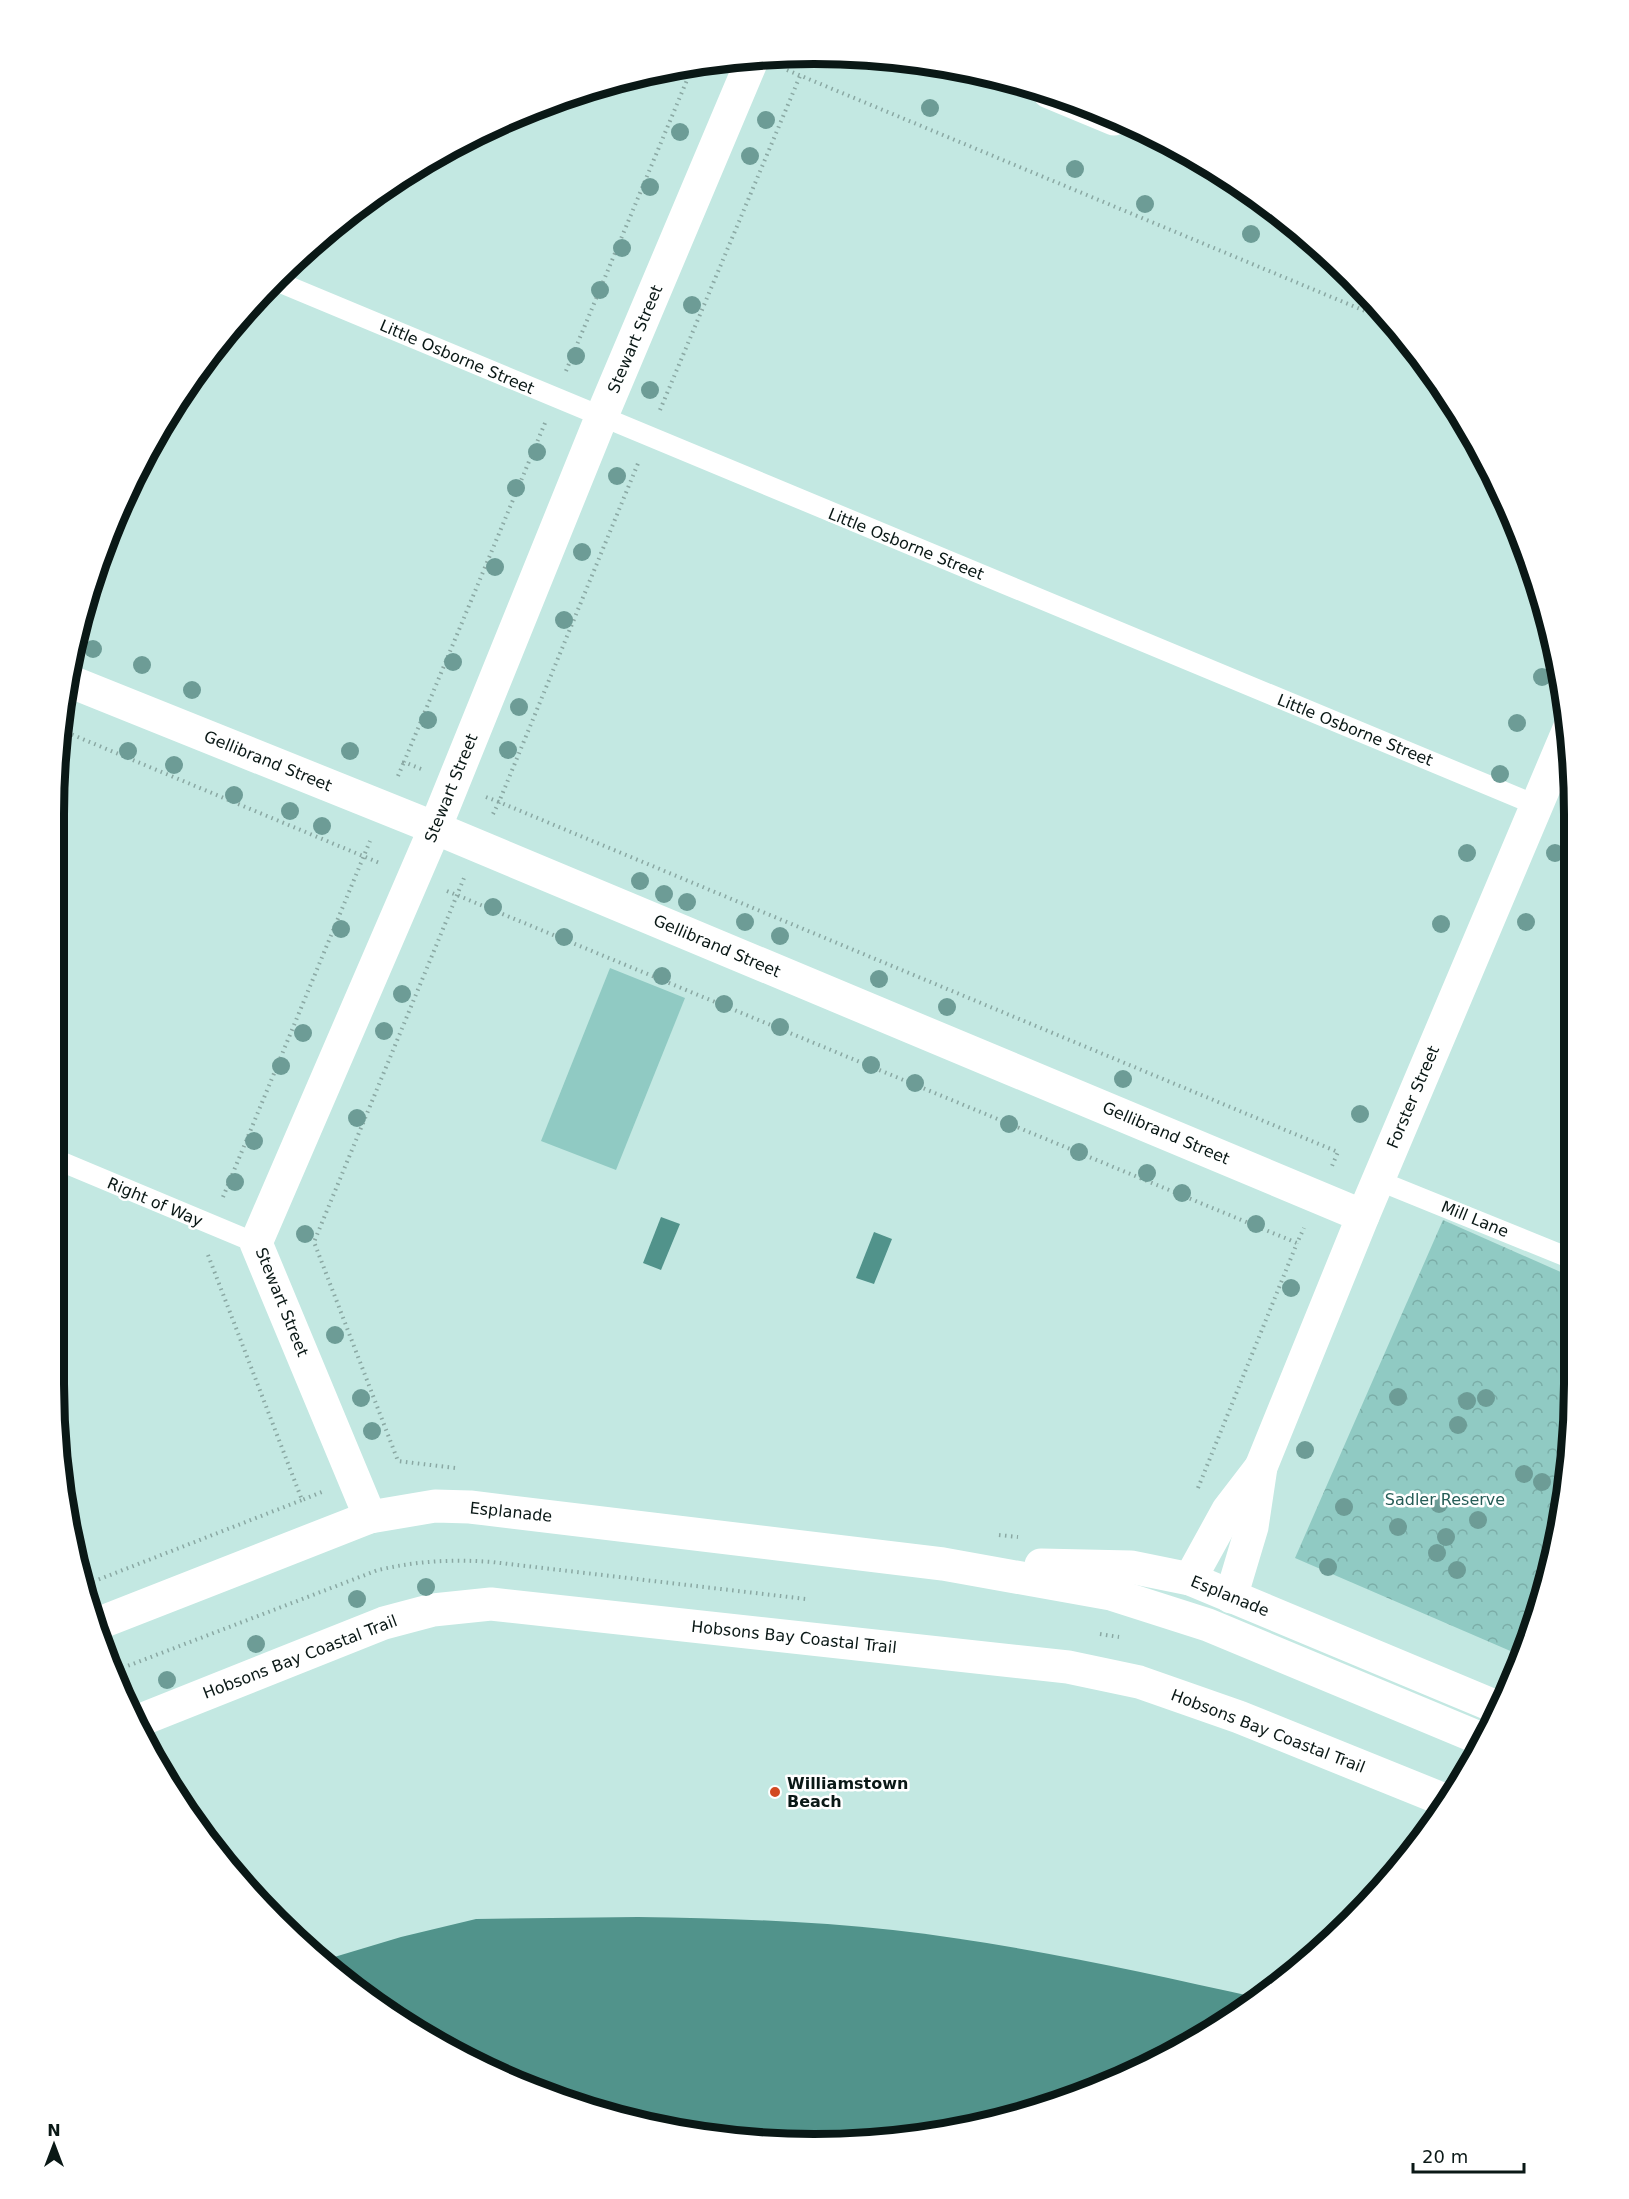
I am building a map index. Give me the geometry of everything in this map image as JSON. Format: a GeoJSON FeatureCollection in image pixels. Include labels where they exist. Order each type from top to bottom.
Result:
{"type":"FeatureCollection","features":[{"type":"Feature","properties":{"kind":"street","name":"Stewart Street"},"geometry":{"type":"LineString","coordinates":[[369,1517],[256,1243],[435,828],[602,418],[763,66]]}},
{"type":"Feature","properties":{"kind":"street","name":"Gellibrand Street"},"geometry":{"type":"LineString","coordinates":[[76,684],[435,828],[1363,1216]]}},
{"type":"Feature","properties":{"kind":"street","name":"Forster Street"},"geometry":{"type":"LineString","coordinates":[[1214,1589],[1254,1518],[1261,1467],[1377,1180],[1561,747]]}},
{"type":"Feature","properties":{"kind":"street","name":"Forster Street"},"geometry":{"type":"LineString","coordinates":[[1208,1625],[1223,1517],[1261,1467]]}},
{"type":"Feature","properties":{"kind":"street","name":"Esplanade"},"geometry":{"type":"LineString","coordinates":[[103,1622],[369,1517],[435,1506],[470,1507],[944,1564],[1111,1594],[1208,1625],[1476,1737]]}},
{"type":"Feature","properties":{"kind":"street","name":"Esplanade"},"geometry":{"type":"LineString","coordinates":[[944,1564],[1131,1567],[1214,1589],[1492,1705]]}},
{"type":"Feature","properties":{"kind":"street","name":"Hobsons Bay Coastal Trail"},"geometry":{"type":"LineString","coordinates":[[143,1719],[384,1623],[433,1610],[491,1604],[1068,1667],[1139,1682],[1239,1717],[1440,1798]]}},
{"type":"Feature","properties":{"kind":"lane","name":"Little Osborne Street"},"geometry":{"type":"LineString","coordinates":[[284,284],[1536,805]]}},
{"type":"Feature","properties":{"kind":"lane","name":"Right of Way"},"geometry":{"type":"LineString","coordinates":[[64,1163],[256,1243]]}},
{"type":"Feature","properties":{"kind":"lane","name":"Mill Lane"},"geometry":{"type":"LineString","coordinates":[[1377,1180],[1564,1256]]}},
{"type":"Feature","properties":{"kind":"path"},"geometry":{"type":"LineString","coordinates":[[774,66],[1373,314]]}},
{"type":"Feature","properties":{"kind":"path"},"geometry":{"type":"LineString","coordinates":[[457,1468],[398,1461],[314,1242],[478,847],[499,802]]}},
{"type":"Feature","properties":{"kind":"path"},"geometry":{"type":"LineString","coordinates":[[1194,1496],[1297,1244]]}},
{"type":"Feature","properties":{"kind":"path"},"geometry":{"type":"LineString","coordinates":[[91,1582],[302,1500]]}},
{"type":"Feature","properties":{"kind":"path"},"geometry":{"type":"LineString","coordinates":[[991,1534],[1026,1538]]}},
{"type":"Feature","properties":{"kind":"green space"},"geometry":{"type":"Polygon","coordinates":[[[610,968],[685,998],[616,1170],[541,1141],[610,968]]]}},
{"type":"Feature","properties":{"kind":"green space","name":"Sadler Reserve"},"geometry":{"type":"Polygon","coordinates":[[[1443,1220],[1564,1273],[1563,1434],[1558,1482],[1539,1579],[1515,1653],[1295,1558],[1443,1220]]]}},
{"type":"Feature","properties":{"kind":"shaded area"},"geometry":{"type":"Polygon","coordinates":[[[661,1217],[680,1224],[661,1270],[643,1263],[661,1217]]]}},
{"type":"Feature","properties":{"kind":"shaded area"},"geometry":{"type":"Polygon","coordinates":[[[874,1232],[892,1239],[874,1284],[856,1278],[874,1232]]]}},
{"type":"Feature","properties":{"kind":"shaded area"},"geometry":{"type":"Polygon","coordinates":[[[638,1917],[734,1919],[893,1930],[1077,1959],[1249,1996],[1190,2034],[1146,2057],[1056,2095],[1009,2109],[961,2120],[864,2133],[765,2133],[668,2120],[620,2109],[573,2095],[527,2077],[439,2034],[358,1980],[332,1958],[401,1937],[476,1919],[638,1917]]]}},
{"type":"Feature","properties":{"kind":"place","name":"Williamstown Beach"},"geometry":{"type":"Point","coordinates":[775,1792]}}]}
